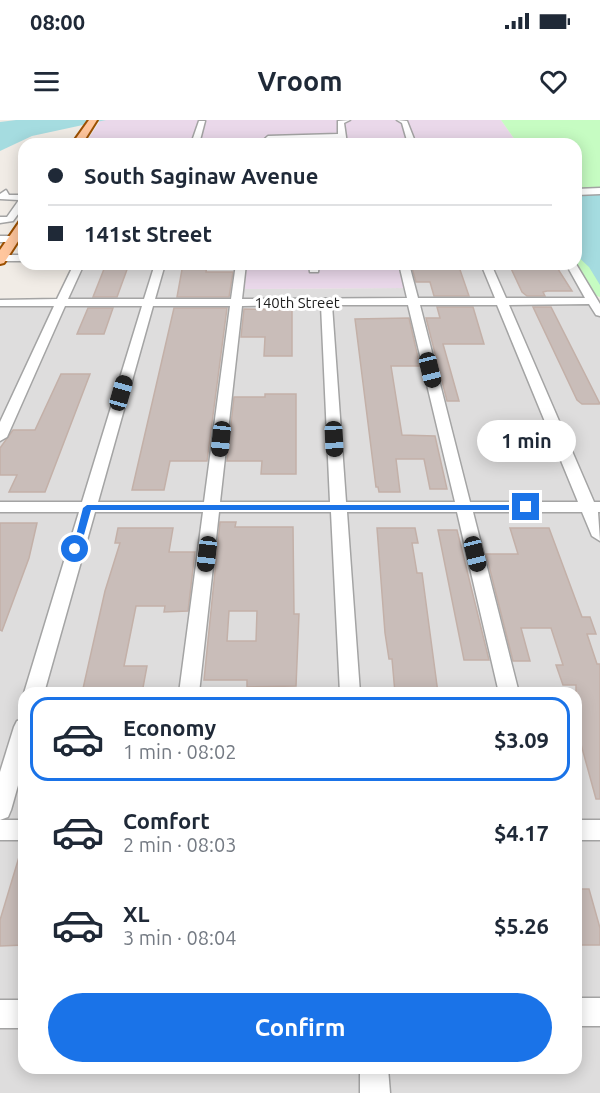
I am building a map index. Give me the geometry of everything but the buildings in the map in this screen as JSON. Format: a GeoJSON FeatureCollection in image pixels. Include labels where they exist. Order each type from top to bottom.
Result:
{"type":"FeatureCollection","features":[{"type":"Feature","properties":{"kind":"main road"},"geometry":{"type":"LineString","coordinates":[[81,138],[93,120]]}},
{"type":"Feature","properties":{"kind":"main road"},"geometry":{"type":"LineString","coordinates":[[1,259],[18,233]]}},
{"type":"Feature","properties":{"kind":"street"},"geometry":{"type":"LineString","coordinates":[[342,138],[340,122],[347,120]]}},
{"type":"Feature","properties":{"kind":"street"},"geometry":{"type":"LineString","coordinates":[[400,120],[405,122],[410,138]]}},
{"type":"Feature","properties":{"kind":"street"},"geometry":{"type":"LineString","coordinates":[[197,138],[202,121]]}},
{"type":"Feature","properties":{"kind":"street"},"geometry":{"type":"LineString","coordinates":[[268,138],[298,138]]}},
{"type":"Feature","properties":{"kind":"street"},"geometry":{"type":"LineString","coordinates":[[582,192],[600,191]]}},
{"type":"Feature","properties":{"kind":"street"},"geometry":{"type":"LineString","coordinates":[[18,192],[3,193],[2,197],[18,198]]}},
{"type":"Feature","properties":{"kind":"street"},"geometry":{"type":"LineString","coordinates":[[0,220],[10,219],[18,208]]}},
{"type":"Feature","properties":{"kind":"street"},"geometry":{"type":"LineString","coordinates":[[0,230],[18,231]]}},
{"type":"Feature","properties":{"kind":"street"},"geometry":{"type":"LineString","coordinates":[[0,239],[18,231]]}},
{"type":"Feature","properties":{"kind":"street"},"geometry":{"type":"LineString","coordinates":[[1,259],[18,258]]}},
{"type":"Feature","properties":{"kind":"street"},"geometry":{"type":"LineString","coordinates":[[0,437],[76,270]]}},
{"type":"Feature","properties":{"kind":"street"},"geometry":{"type":"LineString","coordinates":[[36,687],[158,270]]}},
{"type":"Feature","properties":{"kind":"street"},"geometry":{"type":"LineString","coordinates":[[190,687],[240,270]]}},
{"type":"Feature","properties":{"kind":"street"},"geometry":{"type":"LineString","coordinates":[[406,270],[508,687]]}},
{"type":"Feature","properties":{"kind":"street"},"geometry":{"type":"LineString","coordinates":[[489,270],[594,507],[600,536]]}},
{"type":"Feature","properties":{"kind":"street"},"geometry":{"type":"LineString","coordinates":[[575,270],[600,313]]}},
{"type":"Feature","properties":{"kind":"street","name":"140th Street"},"geometry":{"type":"LineString","coordinates":[[0,303],[593,301]]}},
{"type":"Feature","properties":{"kind":"street"},"geometry":{"type":"LineString","coordinates":[[326,302],[350,687]]}},
{"type":"Feature","properties":{"kind":"street"},"geometry":{"type":"LineString","coordinates":[[0,507],[594,507]]}},
{"type":"Feature","properties":{"kind":"street"},"geometry":{"type":"LineString","coordinates":[[0,810],[18,748]]}},
{"type":"Feature","properties":{"kind":"street"},"geometry":{"type":"LineString","coordinates":[[0,830],[18,830]]}},
{"type":"Feature","properties":{"kind":"street"},"geometry":{"type":"LineString","coordinates":[[582,830],[600,830]]}},
{"type":"Feature","properties":{"kind":"street"},"geometry":{"type":"LineString","coordinates":[[582,1012],[600,1012]]}},
{"type":"Feature","properties":{"kind":"street"},"geometry":{"type":"LineString","coordinates":[[0,1014],[18,1014]]}},
{"type":"Feature","properties":{"kind":"street"},"geometry":{"type":"LineString","coordinates":[[374,1074],[375,1093]]}},
{"type":"Feature","properties":{"kind":"shaded area"},"geometry":{"type":"Polygon","coordinates":[[[501,120],[514,138],[89,138],[100,121],[501,120]]]}},
{"type":"Feature","properties":{"kind":"shaded area"},"geometry":{"type":"Polygon","coordinates":[[[76,270],[246,270],[246,289],[405,288],[400,270],[578,270],[600,307],[600,1093],[0,1093],[0,305],[59,304],[76,270]]]}},
{"type":"Feature","properties":{"kind":"shaded area"},"geometry":{"type":"Polygon","coordinates":[[[246,270],[400,270],[405,288],[245,289],[246,270]]]}},
{"type":"Feature","properties":{"kind":"green space"},"geometry":{"type":"Polygon","coordinates":[[[501,120],[600,120],[600,297],[591,294],[579,270],[582,270],[582,138],[514,138],[501,120]]]}},
{"type":"Feature","properties":{"kind":"water"},"geometry":{"type":"Polygon","coordinates":[[[106,120],[28,138],[18,138],[18,143],[0,151],[0,122],[106,120]]]}},
{"type":"Feature","properties":{"kind":"water"},"geometry":{"type":"Polygon","coordinates":[[[600,194],[600,285],[589,267],[582,261],[582,195],[600,194]]]}},
{"type":"Feature","properties":{"kind":"route"},"geometry":{"type":"LineString","coordinates":[[75,549],[87,508],[526,507]]}}]}
